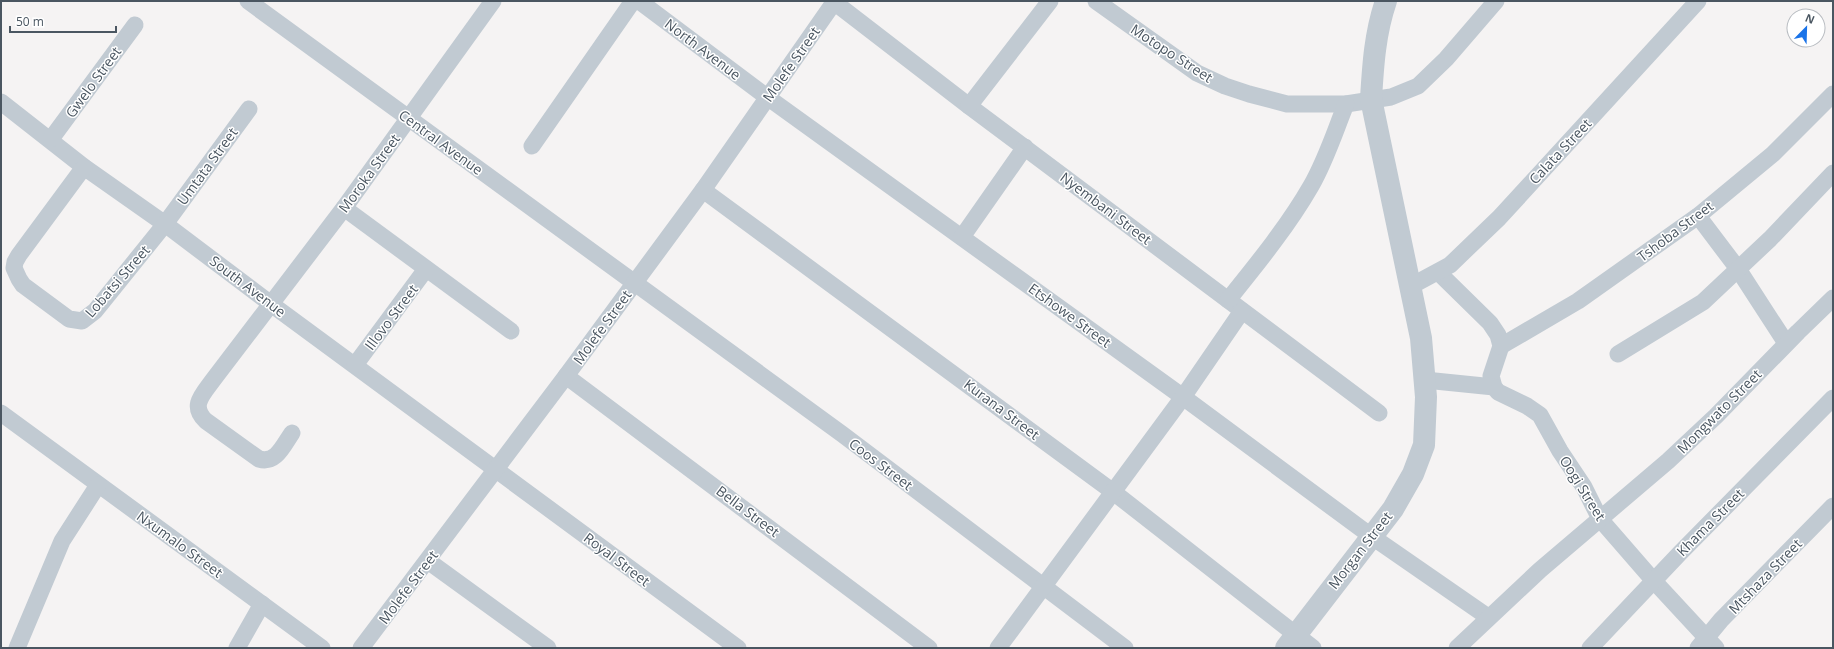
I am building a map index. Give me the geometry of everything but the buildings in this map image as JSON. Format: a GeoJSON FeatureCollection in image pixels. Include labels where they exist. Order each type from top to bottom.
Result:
{"type":"FeatureCollection","features":[{"type":"Feature","properties":{"kind":"street","name":"Central Avenue"},"geometry":{"type":"LineString","coordinates":[[248,1],[634,283]]}},
{"type":"Feature","properties":{"kind":"street","name":"Moroka Street"},"geometry":{"type":"LineString","coordinates":[[272,304],[344,208],[493,1]]}},
{"type":"Feature","properties":{"kind":"street"},"geometry":{"type":"LineString","coordinates":[[532,146],[633,1]]}},
{"type":"Feature","properties":{"kind":"street","name":"North Avenue"},"geometry":{"type":"LineString","coordinates":[[639,1],[767,97]]}},
{"type":"Feature","properties":{"kind":"street"},"geometry":{"type":"LineString","coordinates":[[969,106],[1050,1]]}},
{"type":"Feature","properties":{"kind":"street","name":"Motopo Street"},"geometry":{"type":"LineString","coordinates":[[1096,1],[1197,73],[1225,86],[1288,104],[1346,104],[1391,97],[1418,86],[1446,59],[1496,1]]}},
{"type":"Feature","properties":{"kind":"street","name":"Calata Street"},"geometry":{"type":"LineString","coordinates":[[1411,286],[1439,273],[1454,262],[1499,218],[1698,1]]}},
{"type":"Feature","properties":{"kind":"street","name":"Molefe Street"},"geometry":{"type":"LineString","coordinates":[[361,648],[566,376],[703,190],[835,2]]}},
{"type":"Feature","properties":{"kind":"street","name":"Nyembani Street"},"geometry":{"type":"LineString","coordinates":[[835,2],[969,106],[1025,146],[1379,413]]}},
{"type":"Feature","properties":{"kind":"street","name":"Morgan Street"},"geometry":{"type":"LineString","coordinates":[[1291,641],[1402,494],[1424,445],[1426,420],[1425,380],[1421,338],[1411,286],[1394,215],[1371,99],[1375,40],[1383,5]]}},
{"type":"Feature","properties":{"kind":"street","name":"Gwelo Street"},"geometry":{"type":"LineString","coordinates":[[51,139],[135,25]]}},
{"type":"Feature","properties":{"kind":"street","name":"Tshoba Street"},"geometry":{"type":"LineString","coordinates":[[1501,346],[1578,301],[1698,216],[1773,154],[1833,94]]}},
{"type":"Feature","properties":{"kind":"street","name":"Etshowe Street"},"geometry":{"type":"LineString","coordinates":[[767,97],[1183,397],[1371,536],[1488,617]]}},
{"type":"Feature","properties":{"kind":"street","name":"South Avenue"},"geometry":{"type":"LineString","coordinates":[[1,102],[51,139],[84,167],[165,224],[496,469]]}},
{"type":"Feature","properties":{"kind":"street"},"geometry":{"type":"LineString","coordinates":[[1228,300],[1253,269],[1311,186],[1322,164],[1346,104]]}},
{"type":"Feature","properties":{"kind":"street","name":"Umtata Street"},"geometry":{"type":"LineString","coordinates":[[165,224],[249,109]]}},
{"type":"Feature","properties":{"kind":"street"},"geometry":{"type":"LineString","coordinates":[[962,237],[1025,146]]}},
{"type":"Feature","properties":{"kind":"street","name":"Lobatsi Street"},"geometry":{"type":"LineString","coordinates":[[84,167],[49,212],[14,264],[17,275],[23,285],[69,319],[82,321],[95,311],[165,224]]}},
{"type":"Feature","properties":{"kind":"street"},"geometry":{"type":"LineString","coordinates":[[1618,354],[1703,302],[1770,239],[1833,173]]}},
{"type":"Feature","properties":{"kind":"street","name":"Kurana Street"},"geometry":{"type":"LineString","coordinates":[[703,190],[1112,491],[1291,641],[1313,648]]}},
{"type":"Feature","properties":{"kind":"street"},"geometry":{"type":"LineString","coordinates":[[344,208],[510,331]]}},
{"type":"Feature","properties":{"kind":"street"},"geometry":{"type":"LineString","coordinates":[[1698,216],[1738,269],[1786,343]]}},
{"type":"Feature","properties":{"kind":"street","name":"Illovo Street"},"geometry":{"type":"LineString","coordinates":[[355,365],[426,269]]}},
{"type":"Feature","properties":{"kind":"street"},"geometry":{"type":"LineString","coordinates":[[1439,273],[1490,322],[1498,335],[1501,346],[1492,374],[1494,388]]}},
{"type":"Feature","properties":{"kind":"street","name":"Coos Street"},"geometry":{"type":"LineString","coordinates":[[634,283],[842,434],[1125,648]]}},
{"type":"Feature","properties":{"kind":"street","name":"Mongwato Street"},"geometry":{"type":"LineString","coordinates":[[1457,648],[1488,617],[1540,570],[1668,461],[1833,298]]}},
{"type":"Feature","properties":{"kind":"street"},"geometry":{"type":"LineString","coordinates":[[272,304],[205,391],[197,408],[200,416],[258,459],[268,460],[274,458],[292,433]]}},
{"type":"Feature","properties":{"kind":"street"},"geometry":{"type":"LineString","coordinates":[[998,648],[1112,491],[1183,397],[1242,310]]}},
{"type":"Feature","properties":{"kind":"street","name":"Bella Street"},"geometry":{"type":"LineString","coordinates":[[566,376],[929,648]]}},
{"type":"Feature","properties":{"kind":"street","name":"Oogi Street"},"geometry":{"type":"LineString","coordinates":[[1425,380],[1494,388],[1498,392],[1527,406],[1540,415],[1560,452],[1584,487],[1600,519],[1707,645]]}},
{"type":"Feature","properties":{"kind":"street","name":"Khama Street"},"geometry":{"type":"LineString","coordinates":[[1590,648],[1653,580],[1833,398]]}},
{"type":"Feature","properties":{"kind":"street","name":"Nxumalo Street"},"geometry":{"type":"LineString","coordinates":[[1,413],[322,648]]}},
{"type":"Feature","properties":{"kind":"street","name":"Royal Street"},"geometry":{"type":"LineString","coordinates":[[496,469],[738,648]]}},
{"type":"Feature","properties":{"kind":"street"},"geometry":{"type":"LineString","coordinates":[[17,648],[62,541],[98,485]]}},
{"type":"Feature","properties":{"kind":"street","name":"Mtshaza Street"},"geometry":{"type":"LineString","coordinates":[[1707,645],[1751,589],[1833,506]]}},
{"type":"Feature","properties":{"kind":"street"},"geometry":{"type":"LineString","coordinates":[[428,560],[548,648]]}},
{"type":"Feature","properties":{"kind":"street"},"geometry":{"type":"LineString","coordinates":[[237,648],[262,604]]}}]}
